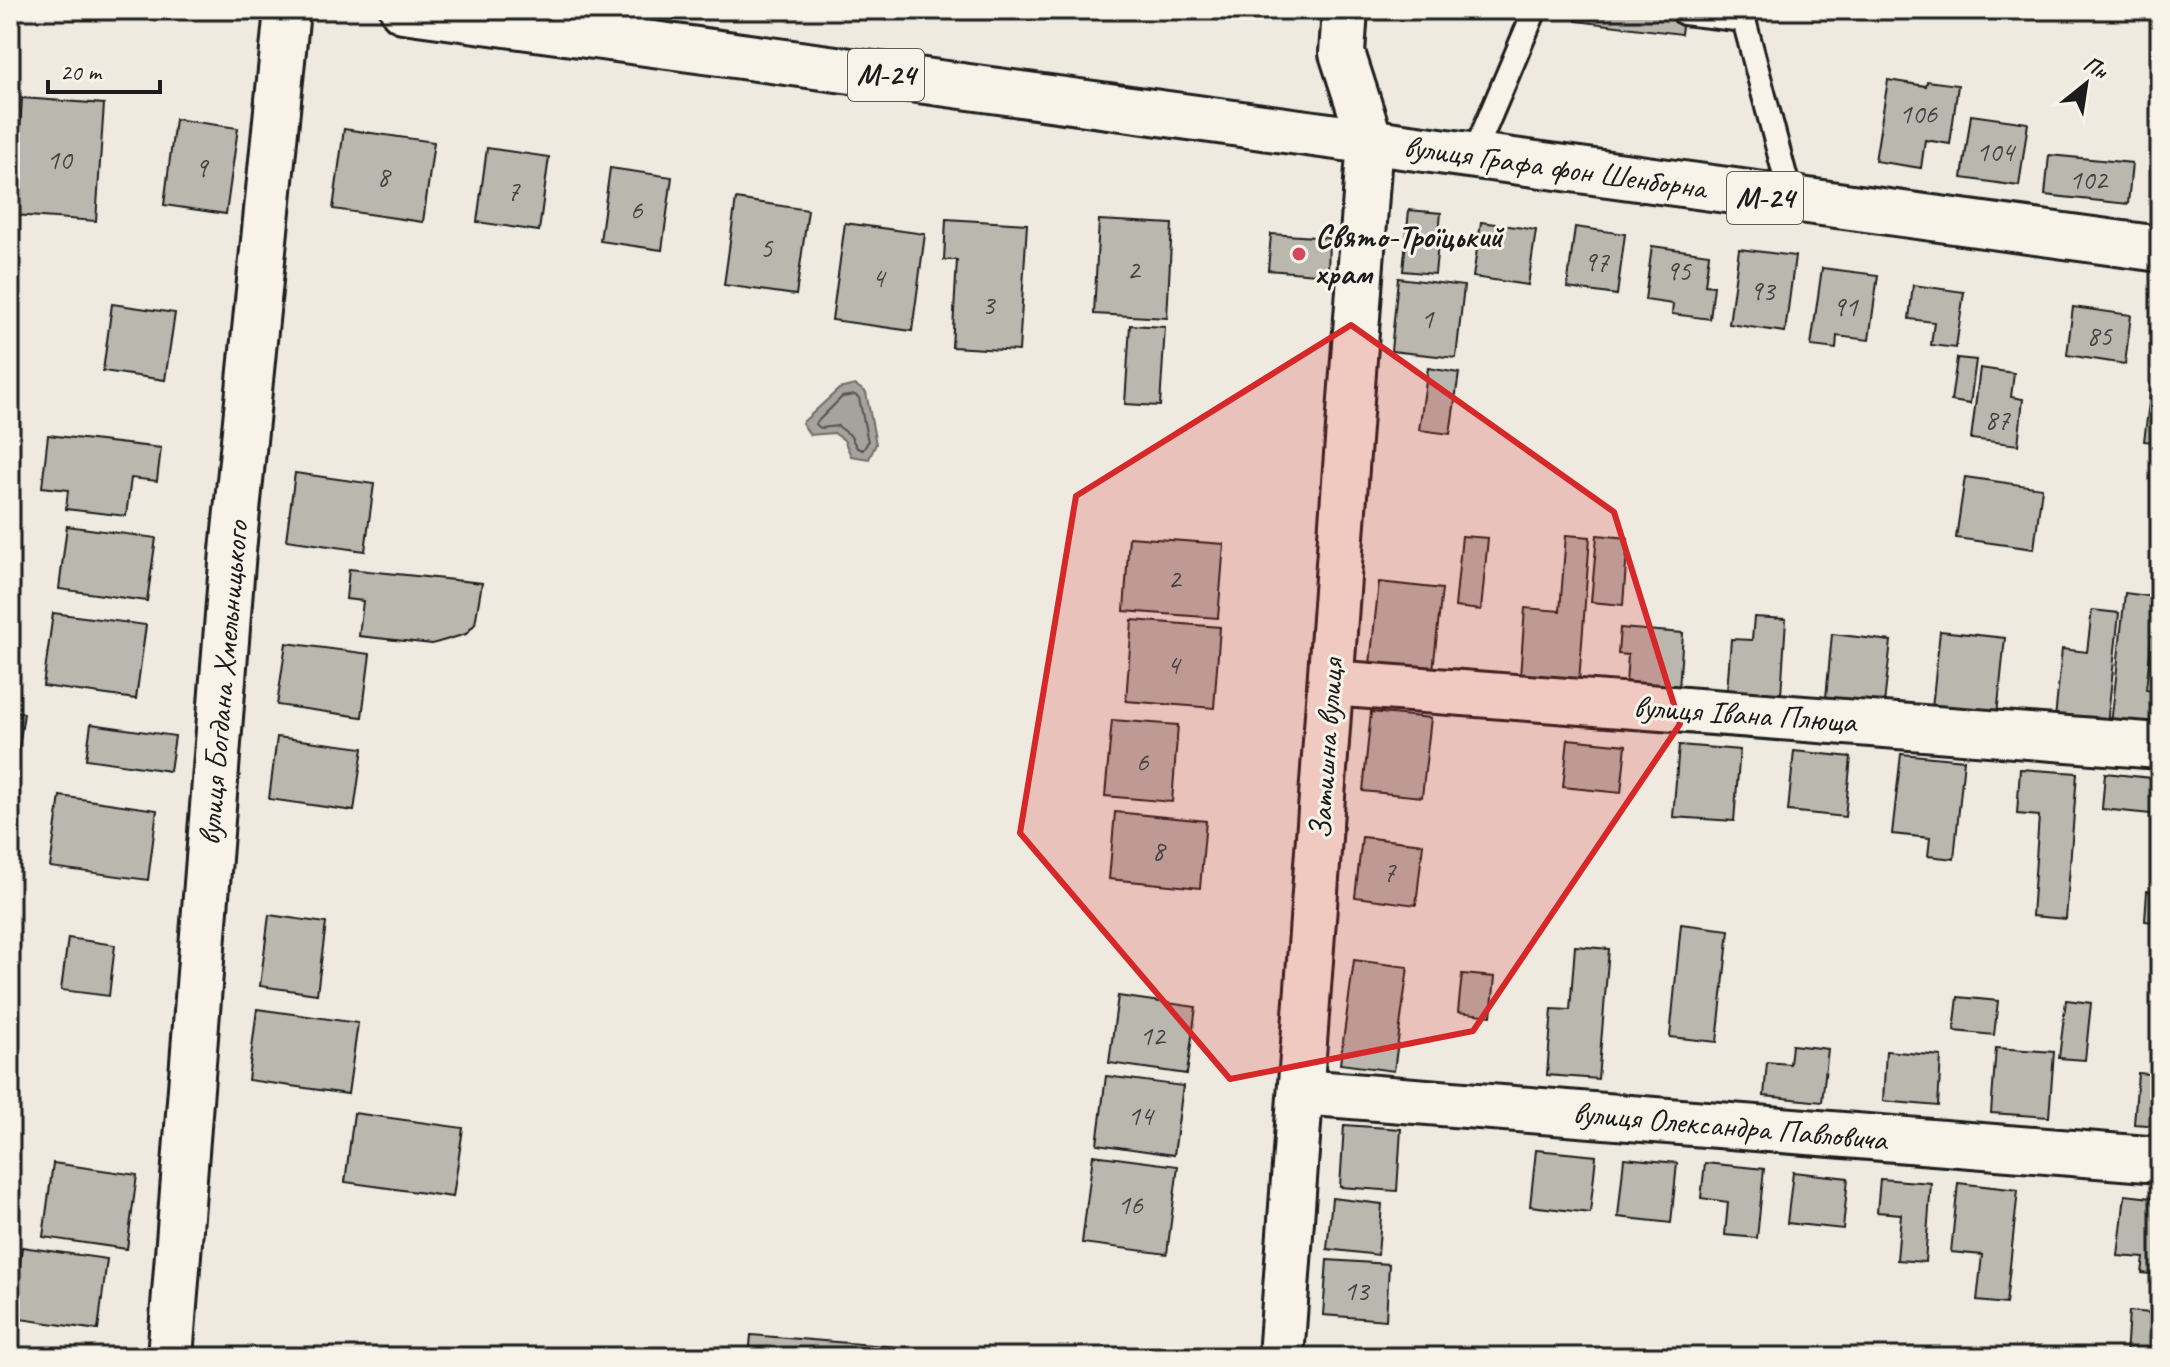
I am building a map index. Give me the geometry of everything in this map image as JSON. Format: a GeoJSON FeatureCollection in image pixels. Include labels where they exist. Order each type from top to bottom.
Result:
{"type":"FeatureCollection","features":[{"type":"Feature","properties":{"kind":"main road","name":"вулиця Богдана Хмельницького"},"geometry":{"type":"LineString","coordinates":[[170,1357],[232,567],[287,10]]}},
{"type":"Feature","properties":{"kind":"main road","name":"М-24"},"geometry":{"type":"LineString","coordinates":[[403,10],[1370,140]]}},
{"type":"Feature","properties":{"kind":"main road","name":"вулиця Графа фон Шенборна"},"geometry":{"type":"LineString","coordinates":[[1345,10],[1342,53],[1370,140],[1792,202],[2160,249]]}},
{"type":"Feature","properties":{"kind":"main road","name":"Затишна вулиця"},"geometry":{"type":"LineString","coordinates":[[1281,1357],[1370,140]]}},
{"type":"Feature","properties":{"kind":"main road","name":"вулиця Івана Плюща"},"geometry":{"type":"LineString","coordinates":[[1331,683],[2160,746]]}},
{"type":"Feature","properties":{"kind":"main road","name":"вулиця Олександра Павловича"},"geometry":{"type":"LineString","coordinates":[[1301,1092],[2160,1160]]}},
{"type":"Feature","properties":{"kind":"lane"},"geometry":{"type":"LineString","coordinates":[[1474,154],[1535,10]]}},
{"type":"Feature","properties":{"kind":"lane"},"geometry":{"type":"LineString","coordinates":[[1684,13],[1744,20],[1792,202]]}},
{"type":"Feature","properties":{"kind":"highlighted area"},"geometry":{"type":"Polygon","coordinates":[[[1351,325],[1614,512],[1680,724],[1473,1031],[1230,1079],[1020,833],[1076,496],[1351,325]]]}},
{"type":"Feature","properties":{"kind":"water"},"geometry":{"type":"Polygon","coordinates":[[[855,385],[866,392],[876,444],[869,459],[851,456],[844,440],[834,433],[810,435],[802,423],[839,389],[855,385]]]}},
{"type":"Feature","properties":{"kind":"building"},"geometry":{"type":"Polygon","coordinates":[[[1578,10],[1684,10],[1681,34],[1576,21],[1578,10]]]}},
{"type":"Feature","properties":{"kind":"building"},"geometry":{"type":"Polygon","coordinates":[[[1888,80],[1926,86],[1927,81],[1958,85],[1950,144],[1925,140],[1921,168],[1875,161],[1888,80]]]}},
{"type":"Feature","properties":{"kind":"building"},"geometry":{"type":"Polygon","coordinates":[[[22,98],[104,104],[96,221],[14,215],[22,98]]]}},
{"type":"Feature","properties":{"kind":"building"},"geometry":{"type":"Polygon","coordinates":[[[1971,115],[2028,123],[2019,186],[1962,178],[1971,115]]]}},
{"type":"Feature","properties":{"kind":"building"},"geometry":{"type":"Polygon","coordinates":[[[175,119],[238,128],[226,214],[164,205],[175,119]]]}},
{"type":"Feature","properties":{"kind":"building"},"geometry":{"type":"Polygon","coordinates":[[[344,129],[434,142],[423,222],[333,209],[344,129]]]}},
{"type":"Feature","properties":{"kind":"building"},"geometry":{"type":"Polygon","coordinates":[[[487,148],[549,157],[539,231],[477,222],[487,148]]]}},
{"type":"Feature","properties":{"kind":"building"},"geometry":{"type":"Polygon","coordinates":[[[2049,155],[2132,163],[2128,204],[2045,195],[2049,155]]]}},
{"type":"Feature","properties":{"kind":"building"},"geometry":{"type":"Polygon","coordinates":[[[610,168],[672,177],[662,250],[600,241],[610,168]]]}},
{"type":"Feature","properties":{"kind":"building"},"geometry":{"type":"Polygon","coordinates":[[[736,199],[808,210],[796,295],[724,285],[736,199]]]}},
{"type":"Feature","properties":{"kind":"building"},"geometry":{"type":"Polygon","coordinates":[[[1409,210],[1441,213],[1435,274],[1403,271],[1409,210]]]}},
{"type":"Feature","properties":{"kind":"building"},"geometry":{"type":"Polygon","coordinates":[[[946,219],[1027,224],[1019,351],[952,347],[957,260],[944,260],[946,219]]]}},
{"type":"Feature","properties":{"kind":"building"},"geometry":{"type":"Polygon","coordinates":[[[1099,220],[1172,224],[1167,318],[1094,314],[1099,220]]]}},
{"type":"Feature","properties":{"kind":"building"},"geometry":{"type":"Polygon","coordinates":[[[1481,222],[1536,230],[1528,285],[1473,277],[1481,222]]]}},
{"type":"Feature","properties":{"kind":"building"},"geometry":{"type":"Polygon","coordinates":[[[845,223],[925,234],[912,331],[832,320],[845,223]]]}},
{"type":"Feature","properties":{"kind":"building"},"geometry":{"type":"Polygon","coordinates":[[[1575,227],[1625,234],[1617,295],[1567,288],[1575,227]]]}},
{"type":"Feature","properties":{"kind":"building","name":"Свято-Троїцький храм"},"geometry":{"type":"Polygon","coordinates":[[[1271,234],[1329,238],[1328,275],[1268,270],[1271,234]]]}},
{"type":"Feature","properties":{"kind":"building"},"geometry":{"type":"Polygon","coordinates":[[[1652,246],[1709,254],[1705,285],[1714,286],[1710,319],[1672,314],[1673,304],[1645,300],[1652,246]]]}},
{"type":"Feature","properties":{"kind":"building"},"geometry":{"type":"Polygon","coordinates":[[[1739,249],[1795,256],[1785,332],[1729,324],[1739,249]]]}},
{"type":"Feature","properties":{"kind":"building"},"geometry":{"type":"Polygon","coordinates":[[[1822,268],[1878,275],[1869,340],[1837,336],[1836,349],[1811,346],[1822,268]]]}},
{"type":"Feature","properties":{"kind":"building"},"geometry":{"type":"Polygon","coordinates":[[[1398,278],[1464,286],[1456,358],[1391,351],[1398,278]]]}},
{"type":"Feature","properties":{"kind":"building"},"geometry":{"type":"Polygon","coordinates":[[[1913,285],[1964,292],[1956,348],[1931,345],[1934,322],[1909,319],[1913,285]]]}},
{"type":"Feature","properties":{"kind":"building"},"geometry":{"type":"Polygon","coordinates":[[[112,304],[175,313],[165,380],[103,371],[112,304]]]}},
{"type":"Feature","properties":{"kind":"building"},"geometry":{"type":"Polygon","coordinates":[[[2073,307],[2131,315],[2125,364],[2067,355],[2073,307]]]}},
{"type":"Feature","properties":{"kind":"building"},"geometry":{"type":"Polygon","coordinates":[[[1130,325],[1165,327],[1160,406],[1125,404],[1130,325]]]}},
{"type":"Feature","properties":{"kind":"building"},"geometry":{"type":"Polygon","coordinates":[[[1957,358],[1976,360],[1970,404],[1951,401],[1957,358]]]}},
{"type":"Feature","properties":{"kind":"building"},"geometry":{"type":"Polygon","coordinates":[[[1428,368],[1459,373],[1450,434],[1419,430],[1428,368]]]}},
{"type":"Feature","properties":{"kind":"building"},"geometry":{"type":"Polygon","coordinates":[[[1980,368],[2014,373],[2011,397],[2023,399],[2018,445],[1971,439],[1980,368]]]}},
{"type":"Feature","properties":{"kind":"building"},"geometry":{"type":"Polygon","coordinates":[[[2153,373],[2160,374],[2160,443],[2144,441],[2153,373]]]}},
{"type":"Feature","properties":{"kind":"building"},"geometry":{"type":"Polygon","coordinates":[[[48,435],[161,448],[157,481],[131,478],[126,516],[66,509],[68,490],[42,487],[48,435]]]}},
{"type":"Feature","properties":{"kind":"building"},"geometry":{"type":"Polygon","coordinates":[[[295,473],[374,484],[365,551],[286,540],[295,473]]]}},
{"type":"Feature","properties":{"kind":"building"},"geometry":{"type":"Polygon","coordinates":[[[1965,477],[2042,488],[2034,549],[1956,538],[1965,477]]]}},
{"type":"Feature","properties":{"kind":"building"},"geometry":{"type":"Polygon","coordinates":[[[67,526],[156,538],[147,601],[59,589],[67,526]]]}},
{"type":"Feature","properties":{"kind":"building"},"geometry":{"type":"Polygon","coordinates":[[[1566,535],[1590,537],[1579,682],[1520,677],[1525,608],[1560,611],[1566,535]]]}},
{"type":"Feature","properties":{"kind":"building"},"geometry":{"type":"Polygon","coordinates":[[[1597,535],[1628,538],[1623,605],[1591,602],[1597,535]]]}},
{"type":"Feature","properties":{"kind":"building"},"geometry":{"type":"Polygon","coordinates":[[[1462,536],[1488,538],[1481,610],[1455,607],[1462,536]]]}},
{"type":"Feature","properties":{"kind":"building"},"geometry":{"type":"Polygon","coordinates":[[[1129,537],[1224,544],[1218,618],[1124,611],[1129,537]]]}},
{"type":"Feature","properties":{"kind":"building"},"geometry":{"type":"Polygon","coordinates":[[[349,569],[482,583],[475,624],[466,634],[432,644],[359,636],[363,601],[346,599],[349,569]]]}},
{"type":"Feature","properties":{"kind":"building"},"geometry":{"type":"Polygon","coordinates":[[[1379,582],[1442,589],[1433,670],[1370,664],[1379,582]]]}},
{"type":"Feature","properties":{"kind":"building"},"geometry":{"type":"Polygon","coordinates":[[[2125,593],[2156,597],[2146,690],[2160,692],[2160,730],[2111,725],[2125,593]]]}},
{"type":"Feature","properties":{"kind":"building"},"geometry":{"type":"Polygon","coordinates":[[[2092,610],[2119,613],[2107,725],[2055,719],[2062,649],[2087,652],[2092,610]]]}},
{"type":"Feature","properties":{"kind":"building"},"geometry":{"type":"Polygon","coordinates":[[[53,613],[146,625],[136,699],[43,686],[53,613]]]}},
{"type":"Feature","properties":{"kind":"building"},"geometry":{"type":"Polygon","coordinates":[[[1754,617],[1786,619],[1781,695],[1727,691],[1731,639],[1752,640],[1754,617]]]}},
{"type":"Feature","properties":{"kind":"building"},"geometry":{"type":"Polygon","coordinates":[[[1132,620],[1220,627],[1214,708],[1126,701],[1132,620]]]}},
{"type":"Feature","properties":{"kind":"building"},"geometry":{"type":"Polygon","coordinates":[[[1620,628],[1683,633],[1679,689],[1626,684],[1628,655],[1618,654],[1620,628]]]}},
{"type":"Feature","properties":{"kind":"building"},"geometry":{"type":"Polygon","coordinates":[[[1940,631],[2005,638],[1997,715],[1932,708],[1940,631]]]}},
{"type":"Feature","properties":{"kind":"building"},"geometry":{"type":"Polygon","coordinates":[[[1832,634],[1891,641],[1884,704],[1826,698],[1832,634]]]}},
{"type":"Feature","properties":{"kind":"building"},"geometry":{"type":"Polygon","coordinates":[[[286,643],[370,654],[362,717],[277,705],[286,643]]]}},
{"type":"Feature","properties":{"kind":"building"},"geometry":{"type":"Polygon","coordinates":[[[10,710],[24,713],[12,797],[10,797],[10,710]]]}},
{"type":"Feature","properties":{"kind":"building"},"geometry":{"type":"Polygon","coordinates":[[[1371,712],[1431,718],[1422,797],[1363,791],[1371,712]]]}},
{"type":"Feature","properties":{"kind":"building"},"geometry":{"type":"Polygon","coordinates":[[[1112,720],[1178,725],[1172,802],[1105,796],[1112,720]]]}},
{"type":"Feature","properties":{"kind":"building"},"geometry":{"type":"Polygon","coordinates":[[[91,724],[175,736],[170,771],[86,759],[91,724]]]}},
{"type":"Feature","properties":{"kind":"building"},"geometry":{"type":"Polygon","coordinates":[[[277,737],[363,748],[354,811],[269,799],[277,737]]]}},
{"type":"Feature","properties":{"kind":"building"},"geometry":{"type":"Polygon","coordinates":[[[1568,739],[1626,745],[1621,793],[1563,787],[1568,739]]]}},
{"type":"Feature","properties":{"kind":"building"},"geometry":{"type":"Polygon","coordinates":[[[1679,745],[1740,750],[1734,821],[1673,817],[1679,745]]]}},
{"type":"Feature","properties":{"kind":"building"},"geometry":{"type":"Polygon","coordinates":[[[1794,751],[1851,757],[1845,817],[1788,811],[1794,751]]]}},
{"type":"Feature","properties":{"kind":"building"},"geometry":{"type":"Polygon","coordinates":[[[1901,754],[1964,760],[1954,859],[1928,856],[1930,838],[1892,834],[1901,754]]]}},
{"type":"Feature","properties":{"kind":"building"},"geometry":{"type":"Polygon","coordinates":[[[2020,769],[2077,773],[2066,919],[2032,916],[2039,816],[2017,814],[2020,769]]]}},
{"type":"Feature","properties":{"kind":"building"},"geometry":{"type":"Polygon","coordinates":[[[2105,773],[2160,779],[2160,815],[2102,809],[2105,773]]]}},
{"type":"Feature","properties":{"kind":"building"},"geometry":{"type":"Polygon","coordinates":[[[60,796],[157,810],[148,880],[50,867],[60,796]]]}},
{"type":"Feature","properties":{"kind":"building"},"geometry":{"type":"Polygon","coordinates":[[[1115,812],[1206,821],[1200,888],[1109,879],[1115,812]]]}},
{"type":"Feature","properties":{"kind":"building"},"geometry":{"type":"Polygon","coordinates":[[[1362,837],[1423,844],[1416,905],[1355,897],[1362,837]]]}},
{"type":"Feature","properties":{"kind":"building"},"geometry":{"type":"Polygon","coordinates":[[[2147,891],[2160,892],[2160,923],[2145,921],[2147,891]]]}},
{"type":"Feature","properties":{"kind":"building"},"geometry":{"type":"Polygon","coordinates":[[[269,915],[326,923],[317,994],[260,986],[269,915]]]}},
{"type":"Feature","properties":{"kind":"building"},"geometry":{"type":"Polygon","coordinates":[[[1681,924],[1729,930],[1717,1042],[1670,1037],[1681,924]]]}},
{"type":"Feature","properties":{"kind":"building"},"geometry":{"type":"Polygon","coordinates":[[[68,938],[115,945],[109,996],[61,990],[68,938]]]}},
{"type":"Feature","properties":{"kind":"building"},"geometry":{"type":"Polygon","coordinates":[[[1575,946],[1609,949],[1598,1079],[1547,1075],[1552,1009],[1570,1010],[1575,946]]]}},
{"type":"Feature","properties":{"kind":"building"},"geometry":{"type":"Polygon","coordinates":[[[1354,960],[1408,967],[1394,1071],[1340,1064],[1354,960]]]}},
{"type":"Feature","properties":{"kind":"building"},"geometry":{"type":"Polygon","coordinates":[[[1462,974],[1495,977],[1491,1016],[1458,1012],[1462,974]]]}},
{"type":"Feature","properties":{"kind":"building"},"geometry":{"type":"Polygon","coordinates":[[[1118,996],[1196,1007],[1187,1074],[1109,1063],[1118,996]]]}},
{"type":"Feature","properties":{"kind":"building"},"geometry":{"type":"Polygon","coordinates":[[[1958,997],[1998,1001],[1994,1035],[1954,1031],[1958,997]]]}},
{"type":"Feature","properties":{"kind":"building"},"geometry":{"type":"Polygon","coordinates":[[[2066,1000],[2091,1003],[2085,1060],[2059,1058],[2066,1000]]]}},
{"type":"Feature","properties":{"kind":"building"},"geometry":{"type":"Polygon","coordinates":[[[257,1009],[358,1023],[348,1094],[248,1080],[257,1009]]]}},
{"type":"Feature","properties":{"kind":"building"},"geometry":{"type":"Polygon","coordinates":[[[1792,1045],[1828,1049],[1822,1102],[1764,1096],[1767,1062],[1790,1064],[1792,1045]]]}},
{"type":"Feature","properties":{"kind":"building"},"geometry":{"type":"Polygon","coordinates":[[[1996,1048],[2054,1052],[2049,1117],[1991,1113],[1996,1048]]]}},
{"type":"Feature","properties":{"kind":"building"},"geometry":{"type":"Polygon","coordinates":[[[1886,1051],[1941,1056],[1938,1106],[1883,1101],[1886,1051]]]}},
{"type":"Feature","properties":{"kind":"building"},"geometry":{"type":"Polygon","coordinates":[[[2138,1073],[2160,1075],[2160,1126],[2134,1124],[2138,1073]]]}},
{"type":"Feature","properties":{"kind":"building"},"geometry":{"type":"Polygon","coordinates":[[[1106,1076],[1183,1086],[1174,1155],[1097,1144],[1106,1076]]]}},
{"type":"Feature","properties":{"kind":"building"},"geometry":{"type":"Polygon","coordinates":[[[354,1113],[463,1128],[453,1197],[345,1182],[354,1113]]]}},
{"type":"Feature","properties":{"kind":"building"},"geometry":{"type":"Polygon","coordinates":[[[1344,1125],[1401,1129],[1397,1191],[1340,1187],[1344,1125]]]}},
{"type":"Feature","properties":{"kind":"building"},"geometry":{"type":"Polygon","coordinates":[[[1536,1150],[1596,1156],[1590,1213],[1530,1206],[1536,1150]]]}},
{"type":"Feature","properties":{"kind":"building"},"geometry":{"type":"Polygon","coordinates":[[[1093,1155],[1178,1166],[1167,1254],[1082,1243],[1093,1155]]]}},
{"type":"Feature","properties":{"kind":"building"},"geometry":{"type":"Polygon","coordinates":[[[1624,1158],[1677,1163],[1671,1223],[1618,1217],[1624,1158]]]}},
{"type":"Feature","properties":{"kind":"building"},"geometry":{"type":"Polygon","coordinates":[[[53,1163],[137,1175],[127,1249],[43,1237],[53,1163]]]}},
{"type":"Feature","properties":{"kind":"building"},"geometry":{"type":"Polygon","coordinates":[[[1705,1163],[1764,1169],[1757,1238],[1725,1235],[1728,1202],[1701,1198],[1705,1163]]]}},
{"type":"Feature","properties":{"kind":"building"},"geometry":{"type":"Polygon","coordinates":[[[1793,1172],[1848,1178],[1843,1229],[1787,1223],[1793,1172]]]}},
{"type":"Feature","properties":{"kind":"building"},"geometry":{"type":"Polygon","coordinates":[[[1880,1179],[1931,1183],[1925,1262],[1897,1260],[1901,1214],[1877,1212],[1880,1179]]]}},
{"type":"Feature","properties":{"kind":"building"},"geometry":{"type":"Polygon","coordinates":[[[1958,1183],[2018,1190],[2006,1304],[1977,1301],[1982,1255],[1951,1252],[1958,1183]]]}},
{"type":"Feature","properties":{"kind":"building"},"geometry":{"type":"Polygon","coordinates":[[[2125,1195],[2160,1199],[2160,1275],[2142,1273],[2144,1258],[2118,1256],[2125,1195]]]}},
{"type":"Feature","properties":{"kind":"building"},"geometry":{"type":"Polygon","coordinates":[[[1332,1198],[1382,1204],[1378,1255],[1327,1249],[1332,1198]]]}},
{"type":"Feature","properties":{"kind":"building"},"geometry":{"type":"Polygon","coordinates":[[[22,1247],[107,1259],[98,1330],[13,1318],[22,1247]]]}},
{"type":"Feature","properties":{"kind":"building"},"geometry":{"type":"Polygon","coordinates":[[[1327,1260],[1389,1264],[1386,1320],[1323,1315],[1327,1260]]]}},
{"type":"Feature","properties":{"kind":"building"},"geometry":{"type":"Polygon","coordinates":[[[2129,1311],[2160,1314],[2160,1357],[2126,1357],[2129,1311]]]}},
{"type":"Feature","properties":{"kind":"building"},"geometry":{"type":"Polygon","coordinates":[[[751,1335],[1008,1356],[1008,1357],[749,1357],[751,1335]]]}},
{"type":"Feature","properties":{"kind":"place","name":"Свято-Троїцький храм"},"geometry":{"type":"Point","coordinates":[1299,254]}}]}
